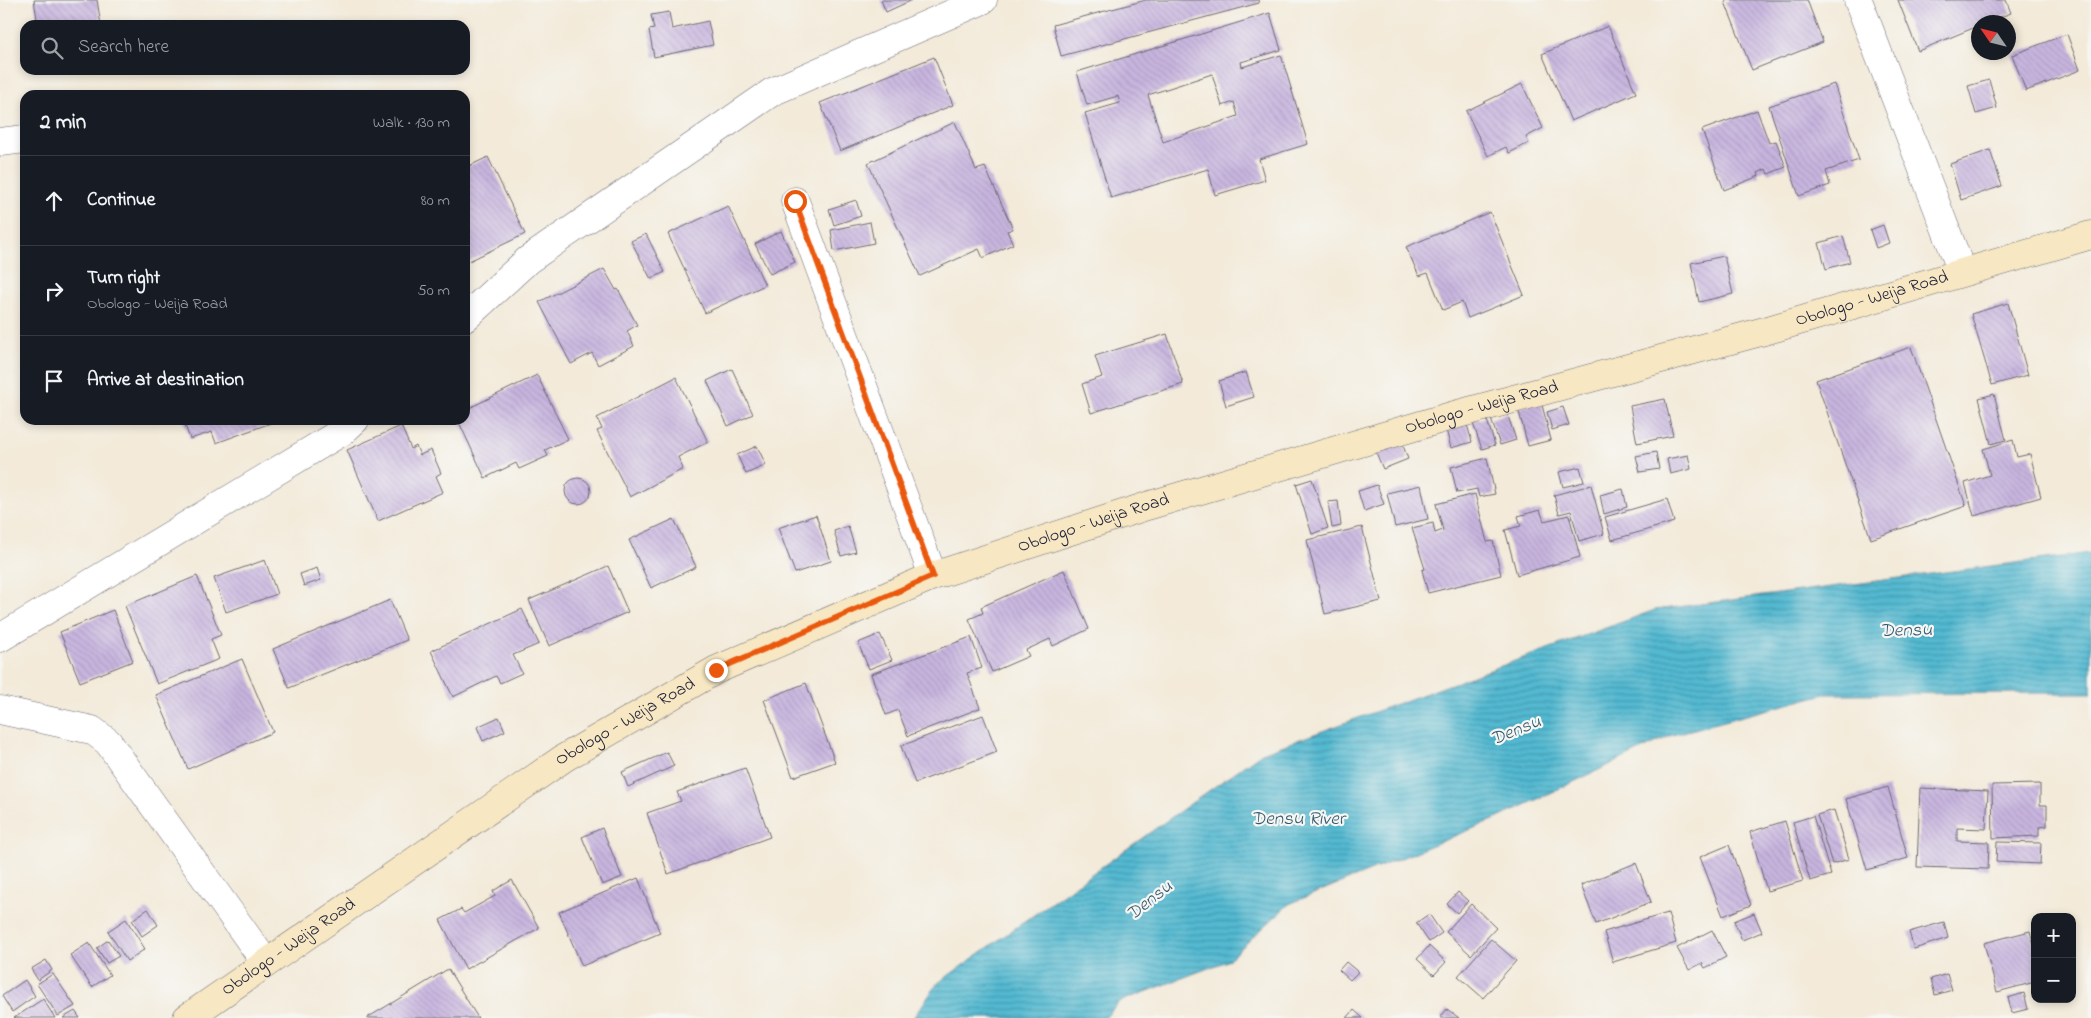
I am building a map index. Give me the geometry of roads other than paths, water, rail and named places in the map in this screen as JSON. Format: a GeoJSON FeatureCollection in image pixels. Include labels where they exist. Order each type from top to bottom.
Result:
{"type":"FeatureCollection","features":[{"type":"Feature","properties":{"kind":"street"},"geometry":{"type":"LineString","coordinates":[[470,313],[528,260],[772,92],[983,0]]}},
{"type":"Feature","properties":{"kind":"street"},"geometry":{"type":"LineString","coordinates":[[1858,0],[1962,272]]}},
{"type":"Feature","properties":{"kind":"street"},"geometry":{"type":"LineString","coordinates":[[0,142],[20,140]]}},
{"type":"Feature","properties":{"kind":"street"},"geometry":{"type":"LineString","coordinates":[[795,201],[933,576]]}},
{"type":"Feature","properties":{"kind":"street","name":"Obologo - Weija Road"},"geometry":{"type":"LineString","coordinates":[[187,1018],[564,758],[716,670],[933,576],[1147,506],[1458,414],[1768,330],[2091,234]]}},
{"type":"Feature","properties":{"kind":"street"},"geometry":{"type":"LineString","coordinates":[[0,638],[343,431],[350,425]]}},
{"type":"Feature","properties":{"kind":"street"},"geometry":{"type":"LineString","coordinates":[[0,710],[92,730],[108,742],[266,963]]}},
{"type":"Feature","properties":{"kind":"water","name":"Densu River"},"geometry":{"type":"Polygon","coordinates":[[[2091,553],[2091,693],[1825,694],[1672,735],[1496,819],[1289,904],[1227,961],[1119,1002],[1105,1018],[913,1018],[938,983],[1262,753],[1655,610],[2091,553]]]}},
{"type":"Feature","properties":{"kind":"water label","name":"Densu"},"geometry":{"type":"Point","coordinates":[1906,631]}},
{"type":"Feature","properties":{"kind":"water label","name":"Densu"},"geometry":{"type":"Point","coordinates":[1516,731]}},
{"type":"Feature","properties":{"kind":"water label","name":"Densu"},"geometry":{"type":"Point","coordinates":[1150,901]}}]}
